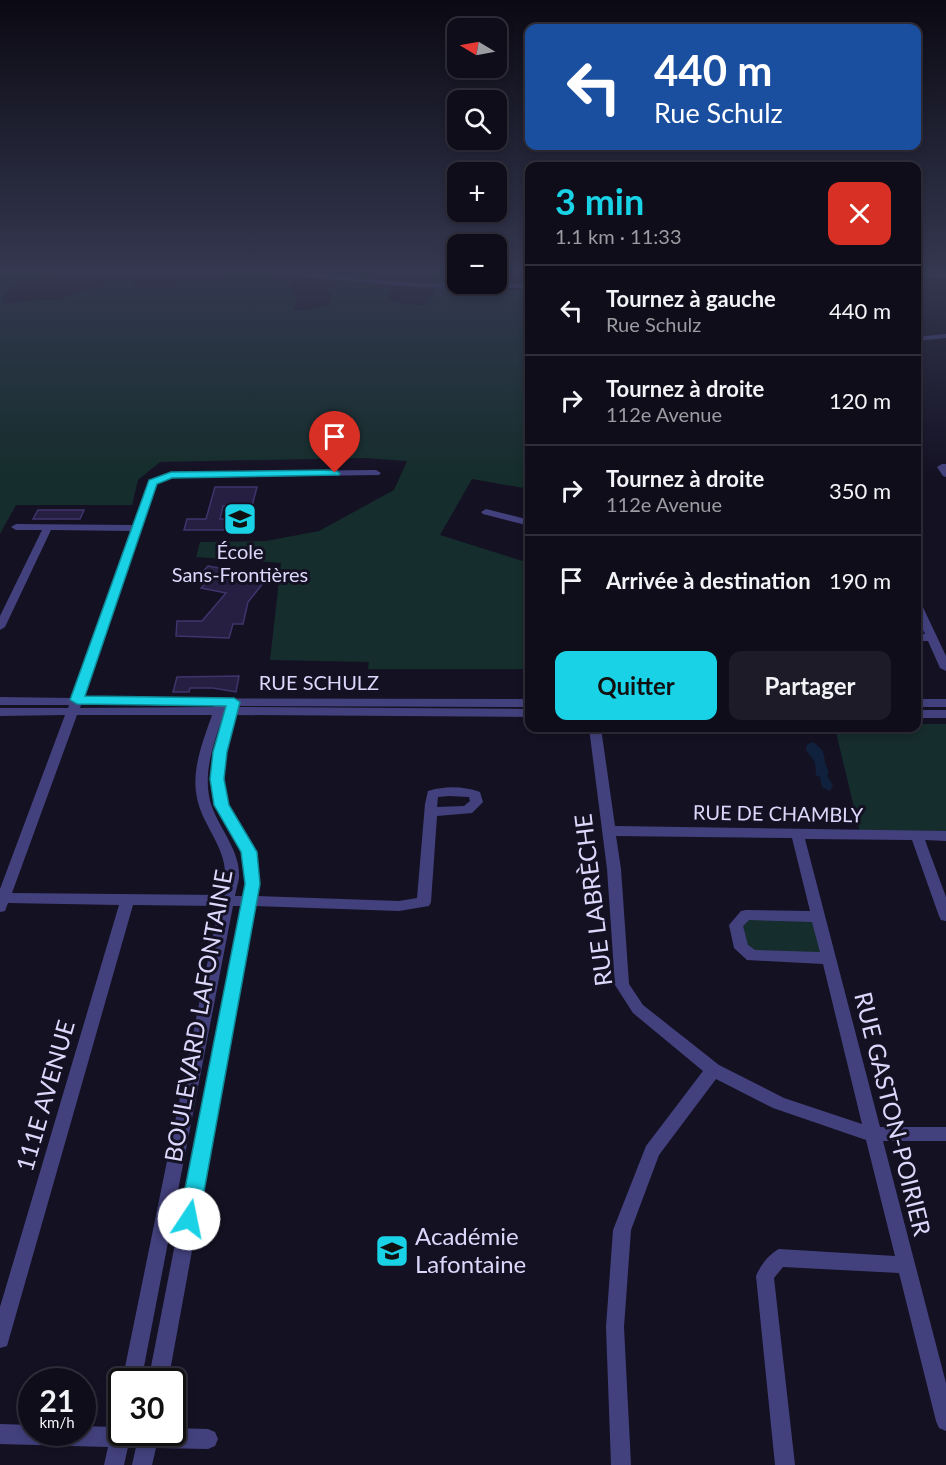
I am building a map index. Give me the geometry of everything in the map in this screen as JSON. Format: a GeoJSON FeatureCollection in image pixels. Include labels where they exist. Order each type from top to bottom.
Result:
{"type":"FeatureCollection","features":[{"type":"Feature","properties":{"kind":"street"},"geometry":{"type":"LineString","coordinates":[[946,467],[942,467],[946,474]]}},
{"type":"Feature","properties":{"kind":"street"},"geometry":{"type":"LineString","coordinates":[[376,473],[171,475],[153,482],[75,705],[1,901],[250,901],[399,906],[424,902],[431,812]]}},
{"type":"Feature","properties":{"kind":"street"},"geometry":{"type":"LineString","coordinates":[[486,512],[525,522]]}},
{"type":"Feature","properties":{"kind":"street"},"geometry":{"type":"LineString","coordinates":[[16,527],[136,528]]}},
{"type":"Feature","properties":{"kind":"street"},"geometry":{"type":"LineString","coordinates":[[0,627],[48,527]]}},
{"type":"Feature","properties":{"kind":"street"},"geometry":{"type":"LineString","coordinates":[[921,614],[946,668]]}},
{"type":"Feature","properties":{"kind":"street"},"geometry":{"type":"LineString","coordinates":[[921,638],[932,638]]}},
{"type":"Feature","properties":{"kind":"street","name":"RUE SCHULZ"},"geometry":{"type":"LineString","coordinates":[[0,701],[145,706],[525,703]]}},
{"type":"Feature","properties":{"kind":"street"},"geometry":{"type":"LineString","coordinates":[[921,703],[946,703]]}},
{"type":"Feature","properties":{"kind":"street","name":"RUE SCHULZ"},"geometry":{"type":"LineString","coordinates":[[0,712],[75,705]]}},
{"type":"Feature","properties":{"kind":"street","name":"RUE SCHULZ"},"geometry":{"type":"LineString","coordinates":[[226,706],[525,713]]}},
{"type":"Feature","properties":{"kind":"street","name":"BOULEVARD LAFONTAINE"},"geometry":{"type":"LineString","coordinates":[[134,1368],[232,876],[230,856],[206,809],[201,782],[202,764],[226,706]]}},
{"type":"Feature","properties":{"kind":"street","name":"BOULEVARD LAFONTAINE"},"geometry":{"type":"LineString","coordinates":[[161,1368],[252,884],[249,852],[221,805],[217,779],[226,706]]}},
{"type":"Feature","properties":{"kind":"street"},"geometry":{"type":"LineString","coordinates":[[921,714],[946,714]]}},
{"type":"Feature","properties":{"kind":"street","name":"RUE LABRÈCHE"},"geometry":{"type":"LineString","coordinates":[[596,732],[609,831],[622,985],[638,1009],[713,1070],[779,1103],[871,1134],[946,1134]]}},
{"type":"Feature","properties":{"kind":"street","name":"RUE DE CHAMBLY"},"geometry":{"type":"LineString","coordinates":[[609,831],[946,836]]}},
{"type":"Feature","properties":{"kind":"street","name":"RUE GASTON-POIRIER"},"geometry":{"type":"LineString","coordinates":[[796,834],[946,1420]]}},
{"type":"Feature","properties":{"kind":"street"},"geometry":{"type":"LineString","coordinates":[[917,836],[946,916]]}},
{"type":"Feature","properties":{"kind":"street","name":"111E AVENUE"},"geometry":{"type":"LineString","coordinates":[[0,1339],[127,901]]}},
{"type":"Feature","properties":{"kind":"street"},"geometry":{"type":"LineString","coordinates":[[818,917],[746,915],[736,925],[741,948],[752,956],[828,958]]}},
{"type":"Feature","properties":{"kind":"street"},"geometry":{"type":"LineString","coordinates":[[621,1465],[615,1327],[622,1230],[652,1150],[713,1070]]}},
{"type":"Feature","properties":{"kind":"street"},"geometry":{"type":"LineString","coordinates":[[785,1465],[765,1276],[779,1258],[905,1265]]}},
{"type":"Feature","properties":{"kind":"street"},"geometry":{"type":"LineString","coordinates":[[0,1434],[108,1433]]}},
{"type":"Feature","properties":{"kind":"street"},"geometry":{"type":"LineString","coordinates":[[186,1438],[208,1439]]}},
{"type":"Feature","properties":{"kind":"street"},"geometry":{"type":"LineString","coordinates":[[114,1465],[118,1446]]}},
{"type":"Feature","properties":{"kind":"street"},"geometry":{"type":"LineString","coordinates":[[142,1465],[146,1446]]}},
{"type":"Feature","properties":{"kind":"green space"},"geometry":{"type":"Polygon","coordinates":[[[0,339],[525,339],[525,488],[472,479],[440,535],[525,562],[525,669],[368,669],[369,662],[270,660],[281,563],[196,557],[200,542],[266,541],[319,531],[394,490],[407,461],[364,458],[160,462],[138,480],[132,505],[16,505],[0,534],[0,339]]]}},
{"type":"Feature","properties":{"kind":"green space"},"geometry":{"type":"Polygon","coordinates":[[[921,724],[946,724],[946,838],[861,837],[836,732],[921,732],[921,724]]]}},
{"type":"Feature","properties":{"kind":"green space"},"geometry":{"type":"Polygon","coordinates":[[[746,915],[818,917],[828,958],[752,956],[736,925],[746,915]]]}},
{"type":"Feature","properties":{"kind":"water"},"geometry":{"type":"Polygon","coordinates":[[[813,742],[823,753],[828,770],[827,776],[833,785],[830,791],[822,787],[820,777],[816,775],[815,762],[806,750],[807,745],[813,742]]]}},
{"type":"Feature","properties":{"kind":"building","name":"École Sans-Frontières"},"geometry":{"type":"Polygon","coordinates":[[[215,487],[257,487],[252,506],[223,506],[220,519],[245,519],[242,530],[184,530],[187,519],[206,519],[215,487]]]}},
{"type":"Feature","properties":{"kind":"building"},"geometry":{"type":"Polygon","coordinates":[[[38,510],[84,510],[80,519],[33,519],[38,510]]]}},
{"type":"Feature","properties":{"kind":"building"},"geometry":{"type":"Polygon","coordinates":[[[208,566],[268,577],[248,602],[243,624],[233,624],[229,638],[176,636],[177,621],[202,621],[226,593],[201,588],[206,583],[196,579],[208,566]]]}},
{"type":"Feature","properties":{"kind":"building"},"geometry":{"type":"Polygon","coordinates":[[[239,676],[236,692],[213,688],[190,688],[189,692],[173,692],[177,677],[239,676]]]}},
{"type":"Feature","properties":{"kind":"place","name":"École Sans-Frontières"},"geometry":{"type":"Point","coordinates":[240,519]}},
{"type":"Feature","properties":{"kind":"place","name":"Académie Lafontaine"},"geometry":{"type":"Point","coordinates":[392,1251]}},
{"type":"Feature","properties":{"kind":"route"},"geometry":{"type":"LineString","coordinates":[[189,1219],[252,884],[249,852],[221,805],[217,779],[220,752],[234,702],[77,700],[153,482],[171,475],[335,473]]}}]}
